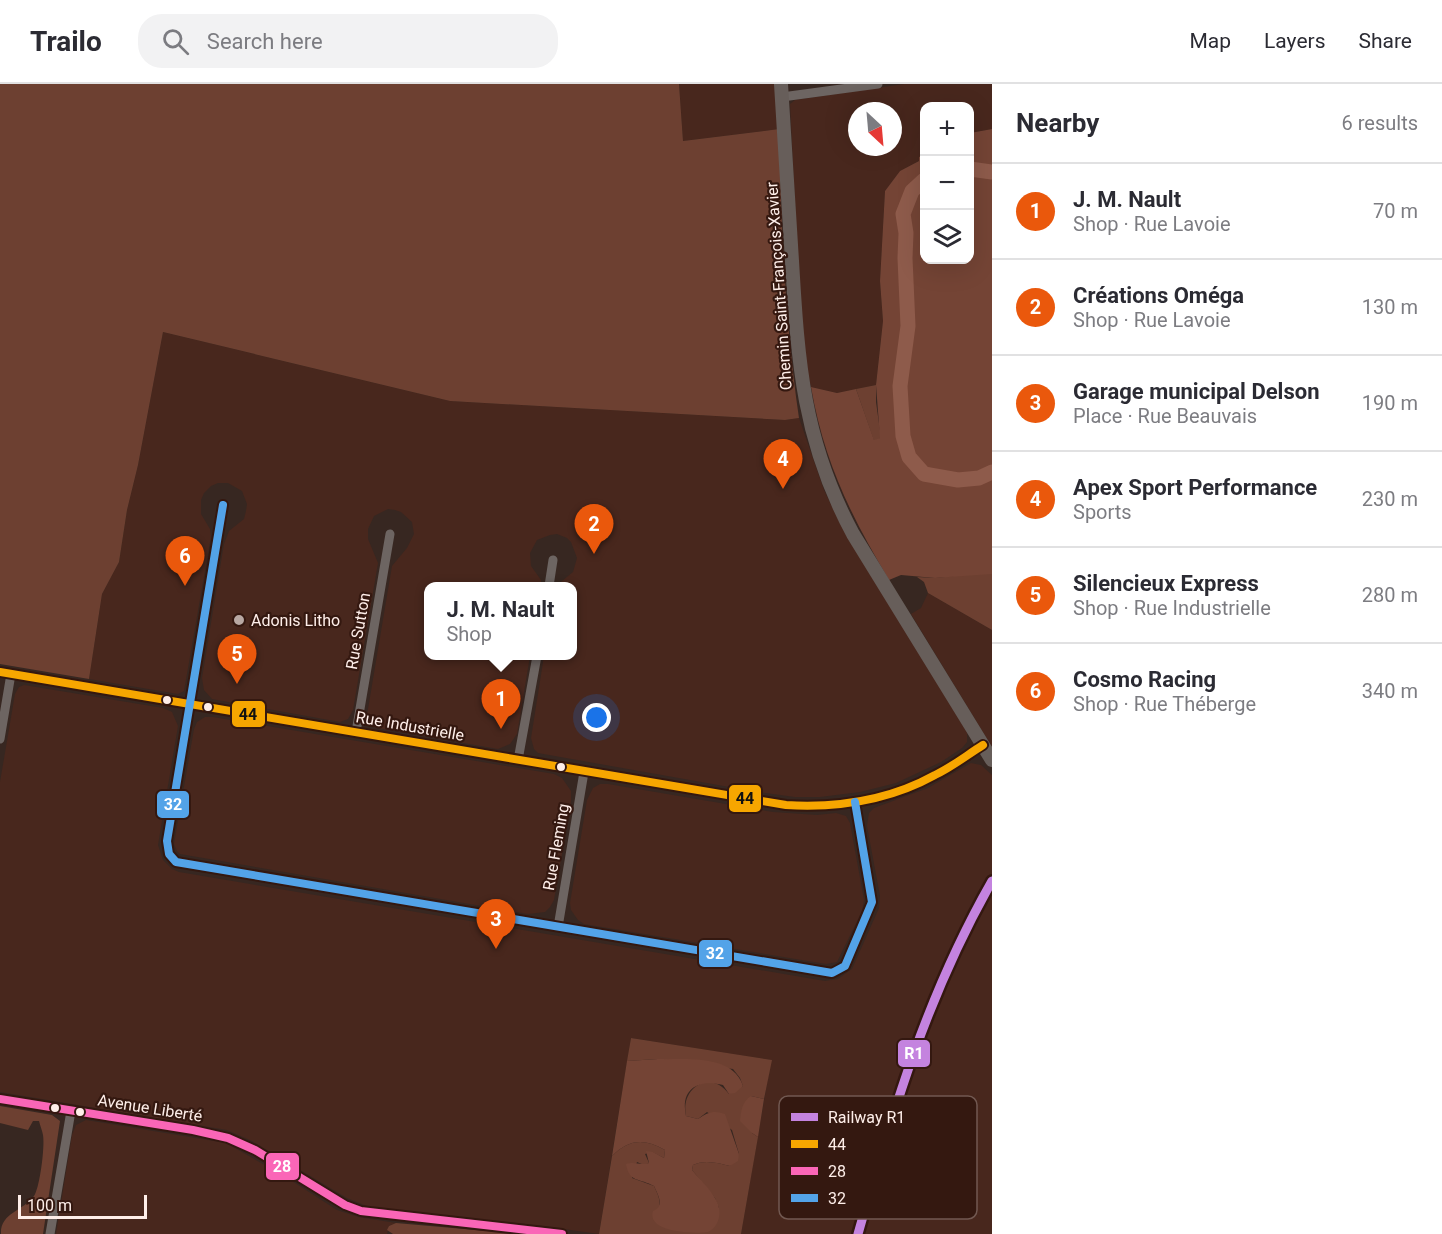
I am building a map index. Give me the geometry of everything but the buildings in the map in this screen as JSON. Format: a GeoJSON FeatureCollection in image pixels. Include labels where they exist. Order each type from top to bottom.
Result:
{"type":"FeatureCollection","features":[{"type":"Feature","properties":{"kind":"street"},"geometry":{"type":"LineString","coordinates":[[782,90],[878,84]]}},
{"type":"Feature","properties":{"kind":"street","name":"Chemin Saint-François-Xavier"},"geometry":{"type":"LineString","coordinates":[[782,90],[800,369],[817,452],[834,496],[853,534],[992,760]]}},
{"type":"Feature","properties":{"kind":"street"},"geometry":{"type":"LineString","coordinates":[[223,506],[167,841],[169,854],[176,862],[826,973],[837,972],[845,966],[872,902],[855,802]]}},
{"type":"Feature","properties":{"kind":"street","name":"Rue Sutton"},"geometry":{"type":"LineString","coordinates":[[356,732],[390,534]]}},
{"type":"Feature","properties":{"kind":"street"},"geometry":{"type":"LineString","coordinates":[[550,582],[553,560]]}},
{"type":"Feature","properties":{"kind":"street"},"geometry":{"type":"LineString","coordinates":[[518,760],[536,660]]}},
{"type":"Feature","properties":{"kind":"street","name":"Rue Industrielle"},"geometry":{"type":"LineString","coordinates":[[0,672],[782,805],[821,806],[855,802],[888,794],[924,781],[982,745]]}},
{"type":"Feature","properties":{"kind":"street"},"geometry":{"type":"LineString","coordinates":[[0,739],[11,674]]}},
{"type":"Feature","properties":{"kind":"street","name":"Rue Fleming"},"geometry":{"type":"LineString","coordinates":[[558,927],[584,772]]}},
{"type":"Feature","properties":{"kind":"street","name":"Avenue Liberté"},"geometry":{"type":"LineString","coordinates":[[0,1099],[193,1130],[228,1138],[255,1150],[345,1205],[361,1211],[562,1234]]}},
{"type":"Feature","properties":{"kind":"street"},"geometry":{"type":"LineString","coordinates":[[50,1234],[70,1111]]}},
{"type":"Feature","properties":{"kind":"shaded area"},"geometry":{"type":"Polygon","coordinates":[[[0,84],[679,84],[683,141],[779,129],[784,274],[799,418],[785,420],[450,401],[163,332],[138,465],[127,510],[119,562],[102,594],[89,679],[0,664],[0,84]]]}},
{"type":"Feature","properties":{"kind":"shaded area"},"geometry":{"type":"Polygon","coordinates":[[[679,84],[776,84],[779,129],[683,141],[679,84]]]}},
{"type":"Feature","properties":{"kind":"shaded area"},"geometry":{"type":"Polygon","coordinates":[[[904,84],[992,84],[992,129],[974,132],[974,102],[920,102],[919,161],[900,171],[885,191],[880,281],[883,321],[876,385],[837,393],[811,387],[805,364],[801,325],[790,104],[795,100],[904,84]]]}},
{"type":"Feature","properties":{"kind":"shaded area"},"geometry":{"type":"Polygon","coordinates":[[[992,129],[992,574],[935,578],[901,575],[889,580],[851,511],[831,464],[811,387],[837,393],[856,389],[874,440],[880,438],[876,385],[883,321],[880,281],[885,191],[900,171],[919,161],[920,157],[920,264],[974,264],[974,132],[992,129]]]}},
{"type":"Feature","properties":{"kind":"shaded area"},"geometry":{"type":"Polygon","coordinates":[[[163,332],[450,401],[785,420],[799,418],[824,490],[839,521],[964,727],[967,742],[941,762],[896,783],[860,792],[820,797],[795,797],[752,791],[538,753],[534,749],[531,738],[543,660],[577,660],[577,582],[561,582],[573,572],[577,558],[571,542],[557,534],[537,540],[530,553],[531,566],[541,582],[424,582],[424,660],[529,660],[517,734],[510,744],[498,749],[372,727],[367,715],[392,566],[407,548],[414,534],[412,522],[401,512],[388,509],[374,516],[368,529],[368,539],[378,563],[353,710],[348,719],[340,722],[212,699],[204,690],[202,678],[224,544],[229,531],[244,519],[247,504],[242,491],[228,483],[211,486],[201,500],[201,514],[210,529],[211,536],[184,691],[178,694],[89,679],[102,594],[119,562],[127,510],[138,465],[163,332]]]}},
{"type":"Feature","properties":{"kind":"shaded area"},"geometry":{"type":"Polygon","coordinates":[[[876,385],[881,438],[874,441],[856,389],[876,385]]]}},
{"type":"Feature","properties":{"kind":"shaded area"},"geometry":{"type":"Polygon","coordinates":[[[992,574],[992,630],[928,593],[924,582],[917,577],[935,578],[992,574]]]}},
{"type":"Feature","properties":{"kind":"shaded area"},"geometry":{"type":"Polygon","coordinates":[[[928,593],[992,630],[992,747],[911,614],[921,608],[928,593]]]}},
{"type":"Feature","properties":{"kind":"shaded area"},"geometry":{"type":"Polygon","coordinates":[[[24,685],[163,708],[172,712],[178,726],[158,845],[163,860],[179,872],[825,981],[838,979],[852,969],[879,908],[880,896],[867,826],[869,813],[874,808],[928,788],[971,763],[981,765],[992,775],[992,874],[959,932],[927,1004],[894,1096],[779,1096],[779,1219],[858,1219],[854,1234],[741,1234],[771,1060],[631,1038],[599,1234],[372,1208],[347,1198],[252,1141],[227,1130],[0,1092],[0,782],[15,694],[19,687],[24,685]]]}},
{"type":"Feature","properties":{"kind":"shaded area"},"geometry":{"type":"Polygon","coordinates":[[[205,717],[554,774],[562,778],[571,791],[571,801],[554,900],[545,912],[528,914],[180,854],[174,844],[194,729],[197,722],[205,717]]]}},
{"type":"Feature","properties":{"kind":"shaded area"},"geometry":{"type":"Polygon","coordinates":[[[600,784],[773,812],[817,815],[836,813],[846,816],[850,823],[864,900],[862,911],[837,962],[826,964],[584,924],[578,920],[571,910],[570,903],[587,800],[593,788],[600,784]]]}},
{"type":"Feature","properties":{"kind":"shaded area"},"geometry":{"type":"Polygon","coordinates":[[[992,891],[992,1234],[863,1234],[867,1219],[977,1219],[977,1096],[902,1096],[923,1034],[962,948],[992,891]]]}},
{"type":"Feature","properties":{"kind":"shaded area"},"geometry":{"type":"Polygon","coordinates":[[[631,1038],[772,1060],[764,1099],[751,1096],[752,1133],[758,1137],[741,1234],[599,1234],[612,1156],[624,1146],[643,1142],[665,1150],[664,1158],[652,1152],[645,1154],[649,1163],[644,1165],[637,1162],[632,1178],[654,1186],[658,1194],[658,1209],[719,1208],[715,1198],[692,1170],[693,1165],[707,1162],[730,1166],[739,1154],[732,1130],[707,1112],[698,1119],[686,1116],[685,1106],[692,1090],[706,1082],[722,1087],[729,1094],[743,1086],[733,1069],[658,1059],[627,1061],[631,1038]]]}},
{"type":"Feature","properties":{"kind":"shaded area"},"geometry":{"type":"Polygon","coordinates":[[[695,1060],[719,1064],[729,1068],[738,1076],[743,1086],[735,1093],[729,1094],[723,1085],[699,1085],[688,1093],[686,1099],[686,1116],[698,1119],[711,1112],[725,1114],[739,1154],[738,1161],[730,1166],[707,1162],[693,1165],[692,1170],[718,1203],[718,1222],[708,1232],[693,1233],[673,1230],[657,1224],[653,1218],[653,1211],[659,1206],[660,1200],[654,1186],[632,1177],[627,1170],[626,1164],[649,1163],[646,1151],[664,1158],[665,1150],[650,1143],[637,1142],[624,1146],[612,1156],[627,1061],[695,1060]]]}},
{"type":"Feature","properties":{"kind":"shaded area"},"geometry":{"type":"Polygon","coordinates":[[[751,1096],[764,1099],[758,1137],[740,1121],[742,1107],[751,1096]]]}},
{"type":"Feature","properties":{"kind":"shaded area"},"geometry":{"type":"Polygon","coordinates":[[[0,1106],[52,1115],[60,1121],[43,1234],[1,1234],[4,1221],[34,1196],[42,1166],[43,1133],[39,1121],[33,1121],[28,1130],[0,1123],[0,1106]]]}},
{"type":"Feature","properties":{"kind":"shaded area"},"geometry":{"type":"Polygon","coordinates":[[[86,1120],[226,1143],[337,1210],[358,1217],[396,1223],[389,1226],[387,1234],[56,1234],[72,1135],[76,1125],[86,1120]]]}},
{"type":"Feature","properties":{"kind":"shaded area"},"geometry":{"type":"Polygon","coordinates":[[[396,1223],[520,1234],[393,1234],[387,1230],[389,1226],[396,1223]]]}},
{"type":"Feature","properties":{"kind":"waterway"},"geometry":{"type":"LineString","coordinates":[[974,170],[992,172]]}},
{"type":"Feature","properties":{"kind":"waterway"},"geometry":{"type":"LineString","coordinates":[[920,184],[912,191],[903,214],[906,233],[908,326],[900,386],[903,436],[909,457],[924,474],[958,480],[979,478],[992,472]]}},
{"type":"Feature","properties":{"kind":"rail line","name":"R1"},"geometry":{"type":"LineString","coordinates":[[900,1096],[930,1010],[969,924],[992,881]]}},
{"type":"Feature","properties":{"kind":"rail line","name":"R1"},"geometry":{"type":"LineString","coordinates":[[858,1234],[862,1219]]}},
{"type":"Feature","properties":{"kind":"transit line","name":"32"},"geometry":{"type":"LineString","coordinates":[[223,505],[167,841],[169,854],[176,862],[832,973],[845,966],[872,902],[855,802]]}},
{"type":"Feature","properties":{"kind":"transit line","name":"44"},"geometry":{"type":"LineString","coordinates":[[0,672],[786,805],[844,803],[900,791],[941,772],[983,745]]}},
{"type":"Feature","properties":{"kind":"transit line","name":"28"},"geometry":{"type":"LineString","coordinates":[[0,1099],[193,1130],[228,1138],[255,1150],[345,1205],[361,1211],[562,1234]]}},
{"type":"Feature","properties":{"kind":"place","name":"Apex Sport Performance"},"geometry":{"type":"Point","coordinates":[783,489]}},
{"type":"Feature","properties":{"kind":"place","name":"Créations Oméga"},"geometry":{"type":"Point","coordinates":[594,554]}},
{"type":"Feature","properties":{"kind":"place","name":"Cosmo Racing"},"geometry":{"type":"Point","coordinates":[185,586]}},
{"type":"Feature","properties":{"kind":"place","name":"Adonis Litho"},"geometry":{"type":"Point","coordinates":[239,620]}},
{"type":"Feature","properties":{"kind":"place","name":"Silencieux Express"},"geometry":{"type":"Point","coordinates":[237,684]}},
{"type":"Feature","properties":{"kind":"place","name":"J. M. Nault"},"geometry":{"type":"Point","coordinates":[501,729]}},
{"type":"Feature","properties":{"kind":"place","name":"Garage municipal Delson"},"geometry":{"type":"Point","coordinates":[496,949]}}]}
